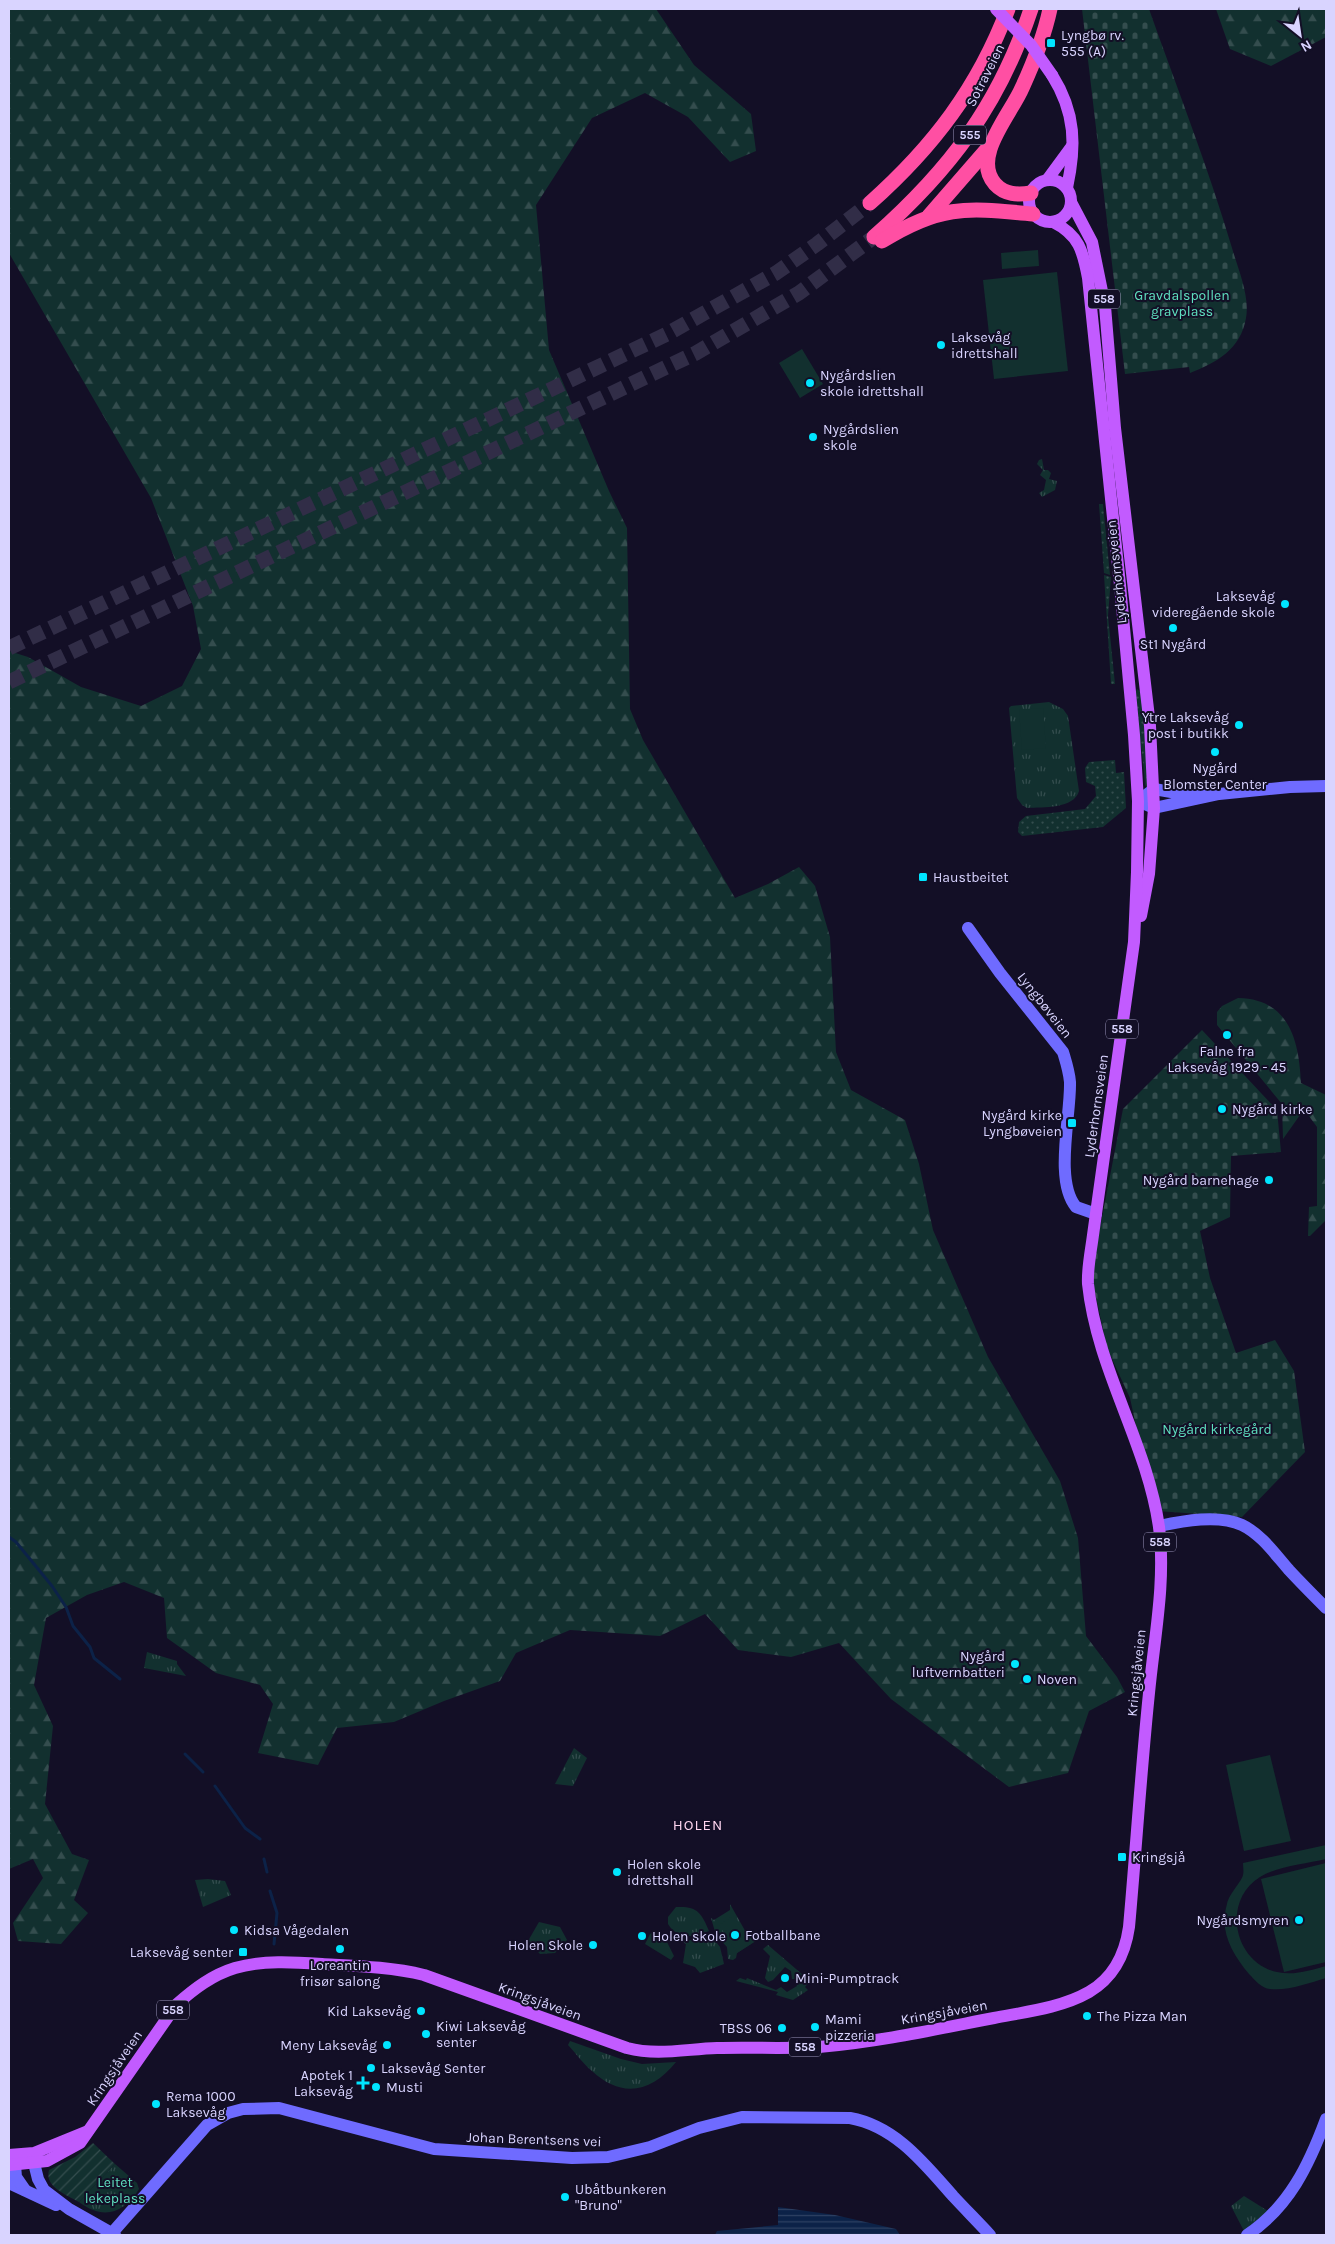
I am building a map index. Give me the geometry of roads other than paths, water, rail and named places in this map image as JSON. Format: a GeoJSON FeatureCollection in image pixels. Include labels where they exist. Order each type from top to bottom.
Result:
{"type":"FeatureCollection","features":[{"type":"Feature","properties":{"kind":"highway","name":"555"},"geometry":{"type":"LineString","coordinates":[[979,75],[985,47],[997,9]]}},
{"type":"Feature","properties":{"kind":"highway","name":"Sotraveien"},"geometry":{"type":"LineString","coordinates":[[870,203],[892,184],[937,136],[979,75],[1008,9]]}},
{"type":"Feature","properties":{"kind":"highway","name":"Sotraveien"},"geometry":{"type":"LineString","coordinates":[[929,216],[878,239],[951,160],[976,127],[1010,64],[1031,9]]}},
{"type":"Feature","properties":{"kind":"highway","name":"555"},"geometry":{"type":"LineString","coordinates":[[929,216],[990,146],[1028,76],[1042,41],[1050,9]]}},
{"type":"Feature","properties":{"kind":"highway","name":"555"},"geometry":{"type":"LineString","coordinates":[[990,146],[987,164],[991,179],[996,185],[1006,192],[1031,193]]}},
{"type":"Feature","properties":{"kind":"highway","name":"555"},"geometry":{"type":"LineString","coordinates":[[929,216],[954,211],[982,209],[1033,214]]}},
{"type":"Feature","properties":{"kind":"main road","name":"558"},"geometry":{"type":"LineString","coordinates":[[997,9],[1031,45],[1063,92],[1068,106],[1073,144],[1067,188],[1071,202]]}},
{"type":"Feature","properties":{"kind":"main road"},"geometry":{"type":"LineString","coordinates":[[1033,214],[1030,208],[1031,193],[1037,185],[1046,180],[1073,144]]}},
{"type":"Feature","properties":{"kind":"main road"},"geometry":{"type":"LineString","coordinates":[[1046,180],[1058,182],[1067,188]]}},
{"type":"Feature","properties":{"kind":"main road"},"geometry":{"type":"LineString","coordinates":[[1053,222],[1066,216],[1071,202]]}},
{"type":"Feature","properties":{"kind":"main road","name":"Lyderhornsveien"},"geometry":{"type":"LineString","coordinates":[[1071,202],[1092,242],[1105,306],[1115,428],[1150,726],[1154,808],[1149,874],[1143,911],[1134,942]]}},
{"type":"Feature","properties":{"kind":"main road","name":"558"},"geometry":{"type":"LineString","coordinates":[[1033,214],[1039,219],[1053,222]]}},
{"type":"Feature","properties":{"kind":"main road","name":"Lyderhornsveien"},"geometry":{"type":"LineString","coordinates":[[1053,222],[1073,236],[1084,258],[1088,278],[1120,585],[1138,801],[1138,872],[1134,942],[1096,1214]]}},
{"type":"Feature","properties":{"kind":"main road","name":"Kringsjåveien"},"geometry":{"type":"LineString","coordinates":[[11,2162],[29,2159],[47,2161],[80,2142],[177,2004],[192,1990],[215,1976],[234,1968],[258,1963],[307,1963],[404,1970],[424,1975],[627,2048],[651,2053],[711,2048],[821,2047],[855,2042],[1056,2005],[1089,1992],[1103,1981],[1119,1963],[1128,1936],[1161,1555],[1159,1526],[1150,1488],[1136,1444],[1101,1351],[1096,1325],[1088,1283],[1096,1214]]}},
{"type":"Feature","properties":{"kind":"street"},"geometry":{"type":"LineString","coordinates":[[1219,794],[1177,793],[1154,789],[1138,801],[1154,808],[1219,794],[1290,787],[1326,786]]}},
{"type":"Feature","properties":{"kind":"street","name":"Lyngbøveien"},"geometry":{"type":"LineString","coordinates":[[968,928],[1000,973],[1063,1052],[1068,1066],[1070,1083],[1065,1158],[1069,1194],[1076,1207],[1096,1214]]}},
{"type":"Feature","properties":{"kind":"street"},"geometry":{"type":"LineString","coordinates":[[1159,1526],[1211,1520],[1225,1520],[1241,1524],[1266,1543],[1326,1608]]}},
{"type":"Feature","properties":{"kind":"street","name":"Johan Berentsens vei"},"geometry":{"type":"LineString","coordinates":[[114,2234],[207,2125],[228,2113],[260,2107],[279,2108],[434,2149],[572,2158],[608,2156],[650,2147],[699,2128],[742,2117],[850,2118],[866,2121],[892,2134],[932,2171],[990,2235]]}},
{"type":"Feature","properties":{"kind":"street"},"geometry":{"type":"LineString","coordinates":[[1248,2235],[1269,2217],[1296,2187],[1312,2157],[1326,2119]]}},
{"type":"Feature","properties":{"kind":"street"},"geometry":{"type":"LineString","coordinates":[[29,2159],[44,2190],[69,2209],[114,2234]]}},
{"type":"Feature","properties":{"kind":"street"},"geometry":{"type":"LineString","coordinates":[[11,2162],[16,2177],[25,2190]]}},
{"type":"Feature","properties":{"kind":"street"},"geometry":{"type":"LineString","coordinates":[[9,2183],[42,2200],[69,2209]]}},
{"type":"Feature","properties":{"kind":"water"},"geometry":{"type":"Polygon","coordinates":[[[778,2207],[835,2215],[896,2229],[900,2235],[715,2235],[717,2231],[778,2225],[778,2207]]]}},
{"type":"Feature","properties":{"kind":"waterway"},"geometry":{"type":"LineString","coordinates":[[9,1537],[16,1542],[52,1586],[66,1607],[73,1626],[90,1647],[94,1658],[120,1679]]}},
{"type":"Feature","properties":{"kind":"waterway"},"geometry":{"type":"LineString","coordinates":[[185,1754],[203,1772]]}},
{"type":"Feature","properties":{"kind":"waterway"},"geometry":{"type":"LineString","coordinates":[[215,1786],[245,1828],[260,1839]]}},
{"type":"Feature","properties":{"kind":"waterway"},"geometry":{"type":"LineString","coordinates":[[264,1859],[267,1872]]}},
{"type":"Feature","properties":{"kind":"waterway"},"geometry":{"type":"LineString","coordinates":[[270,1891],[277,1913],[274,1944]]}},
{"type":"Feature","properties":{"kind":"tunnel"},"geometry":{"type":"LineString","coordinates":[[9,648],[667,334],[776,273],[870,203]]}},
{"type":"Feature","properties":{"kind":"tunnel"},"geometry":{"type":"LineString","coordinates":[[9,682],[696,353],[799,293],[874,237]]}},
{"type":"Feature","properties":{"kind":"place","name":"Lyngbø rv. 555 (A)"},"geometry":{"type":"Point","coordinates":[1051,43]}},
{"type":"Feature","properties":{"kind":"place","name":"Laksevåg idrettshall"},"geometry":{"type":"Point","coordinates":[941,345]}},
{"type":"Feature","properties":{"kind":"place","name":"Nygårdslien skole idrettshall"},"geometry":{"type":"Point","coordinates":[810,383]}},
{"type":"Feature","properties":{"kind":"place","name":"Nygårdslien skole"},"geometry":{"type":"Point","coordinates":[813,437]}},
{"type":"Feature","properties":{"kind":"place","name":"Laksevåg videregående skole"},"geometry":{"type":"Point","coordinates":[1285,604]}},
{"type":"Feature","properties":{"kind":"place","name":"St1 Nygård"},"geometry":{"type":"Point","coordinates":[1173,628]}},
{"type":"Feature","properties":{"kind":"place","name":"Ytre Laksevåg post i butikk"},"geometry":{"type":"Point","coordinates":[1239,725]}},
{"type":"Feature","properties":{"kind":"place","name":"Nygård Blomster Center"},"geometry":{"type":"Point","coordinates":[1215,752]}},
{"type":"Feature","properties":{"kind":"place","name":"Haustbeitet"},"geometry":{"type":"Point","coordinates":[923,877]}},
{"type":"Feature","properties":{"kind":"place","name":"Falne fra Laksevåg 1929 - 45"},"geometry":{"type":"Point","coordinates":[1227,1035]}},
{"type":"Feature","properties":{"kind":"place","name":"Nygård kirke"},"geometry":{"type":"Point","coordinates":[1222,1109]}},
{"type":"Feature","properties":{"kind":"place","name":"Nygård kirke Lyngbøveien"},"geometry":{"type":"Point","coordinates":[1072,1123]}},
{"type":"Feature","properties":{"kind":"place","name":"Nygård barnehage"},"geometry":{"type":"Point","coordinates":[1269,1180]}},
{"type":"Feature","properties":{"kind":"place","name":"Nygård luftvernbatteri"},"geometry":{"type":"Point","coordinates":[1015,1664]}},
{"type":"Feature","properties":{"kind":"place","name":"Noven"},"geometry":{"type":"Point","coordinates":[1027,1679]}},
{"type":"Feature","properties":{"kind":"place","name":"Kringsjå"},"geometry":{"type":"Point","coordinates":[1122,1857]}},
{"type":"Feature","properties":{"kind":"place","name":"Holen skole idrettshall"},"geometry":{"type":"Point","coordinates":[617,1872]}},
{"type":"Feature","properties":{"kind":"place","name":"Nygårdsmyren"},"geometry":{"type":"Point","coordinates":[1299,1920]}},
{"type":"Feature","properties":{"kind":"place","name":"Kidsa Vågedalen"},"geometry":{"type":"Point","coordinates":[234,1930]}},
{"type":"Feature","properties":{"kind":"place","name":"Fotballbane"},"geometry":{"type":"Point","coordinates":[735,1935]}},
{"type":"Feature","properties":{"kind":"place","name":"Holen skole"},"geometry":{"type":"Point","coordinates":[642,1936]}},
{"type":"Feature","properties":{"kind":"place","name":"Holen Skole"},"geometry":{"type":"Point","coordinates":[593,1945]}},
{"type":"Feature","properties":{"kind":"place","name":"Loreantin frisør salong"},"geometry":{"type":"Point","coordinates":[340,1949]}},
{"type":"Feature","properties":{"kind":"place","name":"Laksevåg senter"},"geometry":{"type":"Point","coordinates":[243,1952]}},
{"type":"Feature","properties":{"kind":"place","name":"Mini-Pumptrack"},"geometry":{"type":"Point","coordinates":[785,1978]}},
{"type":"Feature","properties":{"kind":"place","name":"Kid Laksevåg"},"geometry":{"type":"Point","coordinates":[421,2011]}},
{"type":"Feature","properties":{"kind":"place","name":"The Pizza Man"},"geometry":{"type":"Point","coordinates":[1087,2016]}},
{"type":"Feature","properties":{"kind":"place","name":"Mami pizzeria"},"geometry":{"type":"Point","coordinates":[815,2027]}},
{"type":"Feature","properties":{"kind":"place","name":"TBSS 06"},"geometry":{"type":"Point","coordinates":[782,2028]}},
{"type":"Feature","properties":{"kind":"place","name":"Kiwi Laksevåg senter"},"geometry":{"type":"Point","coordinates":[426,2034]}},
{"type":"Feature","properties":{"kind":"place","name":"Meny Laksevåg"},"geometry":{"type":"Point","coordinates":[387,2045]}},
{"type":"Feature","properties":{"kind":"place","name":"Laksevåg Senter"},"geometry":{"type":"Point","coordinates":[371,2068]}},
{"type":"Feature","properties":{"kind":"place","name":"Apotek 1 Laksevåg"},"geometry":{"type":"Point","coordinates":[363,2083]}},
{"type":"Feature","properties":{"kind":"place","name":"Musti"},"geometry":{"type":"Point","coordinates":[376,2087]}},
{"type":"Feature","properties":{"kind":"place","name":"Rema 1000 Laksevåg"},"geometry":{"type":"Point","coordinates":[156,2104]}},
{"type":"Feature","properties":{"kind":"place","name":"Ubåtbunkeren \"Bruno\""},"geometry":{"type":"Point","coordinates":[565,2197]}},
{"type":"Feature","properties":{"kind":"district","name":"HOLEN"},"geometry":{"type":"Point","coordinates":[698,1825]}},
{"type":"Feature","properties":{"kind":"park label","name":"Gravdalspollen gravplass"},"geometry":{"type":"Point","coordinates":[1182,304]}},
{"type":"Feature","properties":{"kind":"park label","name":"Nygård kirkegård"},"geometry":{"type":"Point","coordinates":[1217,1429]}},
{"type":"Feature","properties":{"kind":"park label","name":"Leitet lekeplass"},"geometry":{"type":"Point","coordinates":[115,2190]}}]}
